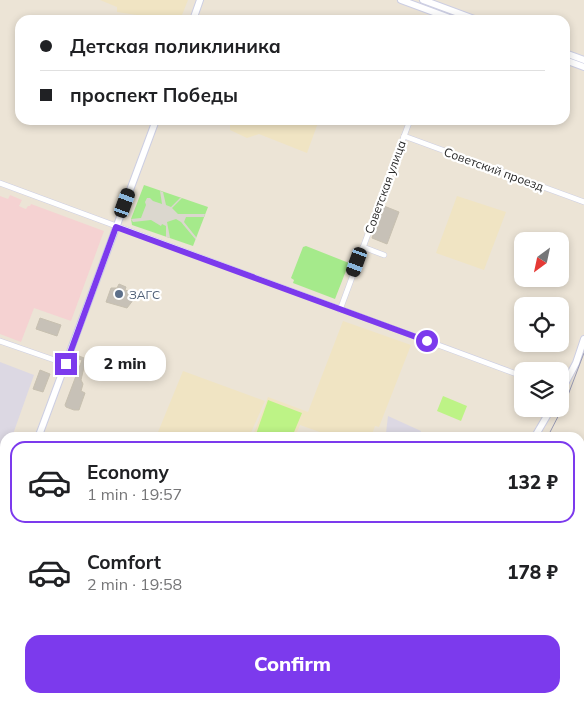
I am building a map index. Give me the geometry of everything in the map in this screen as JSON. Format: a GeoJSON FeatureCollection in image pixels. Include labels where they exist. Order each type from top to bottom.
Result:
{"type":"FeatureCollection","features":[{"type":"Feature","properties":{"kind":"street"},"geometry":{"type":"LineString","coordinates":[[195,15],[200,0]]}},
{"type":"Feature","properties":{"kind":"street"},"geometry":{"type":"LineString","coordinates":[[401,0],[440,15]]}},
{"type":"Feature","properties":{"kind":"street"},"geometry":{"type":"LineString","coordinates":[[423,0],[464,15]]}},
{"type":"Feature","properties":{"kind":"street"},"geometry":{"type":"LineString","coordinates":[[451,10],[451,15]]}},
{"type":"Feature","properties":{"kind":"street"},"geometry":{"type":"LineString","coordinates":[[570,55],[584,60]]}},
{"type":"Feature","properties":{"kind":"street"},"geometry":{"type":"LineString","coordinates":[[570,62],[584,67]]}},
{"type":"Feature","properties":{"kind":"street"},"geometry":{"type":"LineString","coordinates":[[40,432],[154,125]]}},
{"type":"Feature","properties":{"kind":"street","name":"Советская улица"},"geometry":{"type":"LineString","coordinates":[[340,310],[408,125]]}},
{"type":"Feature","properties":{"kind":"street","name":"Советский проезд"},"geometry":{"type":"LineString","coordinates":[[404,136],[584,202]]}},
{"type":"Feature","properties":{"kind":"street"},"geometry":{"type":"LineString","coordinates":[[0,183],[514,373]]}},
{"type":"Feature","properties":{"kind":"street"},"geometry":{"type":"LineString","coordinates":[[363,247],[384,255]]}},
{"type":"Feature","properties":{"kind":"street"},"geometry":{"type":"LineString","coordinates":[[569,376],[576,363],[584,339]]}},
{"type":"Feature","properties":{"kind":"street"},"geometry":{"type":"LineString","coordinates":[[0,341],[66,364]]}},
{"type":"Feature","properties":{"kind":"street"},"geometry":{"type":"LineString","coordinates":[[538,432],[546,417]]}},
{"type":"Feature","properties":{"kind":"shaded area"},"geometry":{"type":"Polygon","coordinates":[[[100,0],[188,0],[182,15],[137,15],[117,12],[117,7],[100,0]]]}},
{"type":"Feature","properties":{"kind":"shaded area"},"geometry":{"type":"Polygon","coordinates":[[[230,125],[317,125],[307,153],[259,134],[247,138],[230,130],[230,125]]]}},
{"type":"Feature","properties":{"kind":"shaded area"},"geometry":{"type":"Polygon","coordinates":[[[160,191],[163,192],[166,205],[171,207],[182,198],[172,208],[178,214],[205,214],[204,217],[186,217],[184,222],[196,237],[196,240],[181,222],[176,219],[167,222],[170,238],[166,237],[166,226],[162,224],[161,226],[151,220],[133,222],[131,219],[141,218],[147,198],[162,204],[160,191]]]}},
{"type":"Feature","properties":{"kind":"shaded area"},"geometry":{"type":"Polygon","coordinates":[[[10,195],[22,200],[19,206],[23,208],[26,209],[31,204],[104,231],[71,321],[34,308],[21,342],[0,334],[0,196],[8,199],[10,195]]]}},
{"type":"Feature","properties":{"kind":"shaded area"},"geometry":{"type":"Polygon","coordinates":[[[457,196],[506,212],[484,270],[436,253],[457,196]]]}},
{"type":"Feature","properties":{"kind":"shaded area"},"geometry":{"type":"Polygon","coordinates":[[[343,321],[411,345],[379,427],[375,426],[373,432],[320,432],[300,425],[297,432],[254,432],[268,397],[308,412],[343,321]]]}},
{"type":"Feature","properties":{"kind":"shaded area"},"geometry":{"type":"Polygon","coordinates":[[[0,362],[34,375],[14,432],[0,432],[0,362]]]}},
{"type":"Feature","properties":{"kind":"shaded area"},"geometry":{"type":"Polygon","coordinates":[[[183,371],[265,401],[251,432],[158,432],[183,371]]]}},
{"type":"Feature","properties":{"kind":"shaded area"},"geometry":{"type":"Polygon","coordinates":[[[388,416],[421,431],[421,432],[386,432],[388,416]]]}},
{"type":"Feature","properties":{"kind":"green space"},"geometry":{"type":"Polygon","coordinates":[[[144,185],[208,207],[193,246],[132,225],[131,219],[144,185]]]}},
{"type":"Feature","properties":{"kind":"green space"},"geometry":{"type":"Polygon","coordinates":[[[306,246],[349,263],[335,299],[293,283],[294,280],[291,278],[303,247],[306,246]]]}},
{"type":"Feature","properties":{"kind":"green space"},"geometry":{"type":"Polygon","coordinates":[[[443,396],[467,406],[461,421],[437,411],[443,396]]]}},
{"type":"Feature","properties":{"kind":"green space"},"geometry":{"type":"Polygon","coordinates":[[[268,400],[302,413],[294,432],[257,432],[268,400]]]}},
{"type":"Feature","properties":{"kind":"building"},"geometry":{"type":"Polygon","coordinates":[[[384,206],[399,212],[387,244],[372,238],[384,206]]]}},
{"type":"Feature","properties":{"kind":"building","name":"ЗАГС"},"geometry":{"type":"Polygon","coordinates":[[[119,284],[126,287],[125,290],[131,292],[129,297],[134,299],[127,308],[106,302],[111,288],[117,288],[119,284]]]}},
{"type":"Feature","properties":{"kind":"building"},"geometry":{"type":"Polygon","coordinates":[[[40,318],[61,325],[57,336],[36,329],[40,318]]]}},
{"type":"Feature","properties":{"kind":"building"},"geometry":{"type":"Polygon","coordinates":[[[79,356],[92,361],[91,364],[86,362],[84,367],[81,391],[85,393],[79,410],[74,410],[65,405],[82,360],[78,359],[79,356]]]}},
{"type":"Feature","properties":{"kind":"building"},"geometry":{"type":"Polygon","coordinates":[[[40,370],[50,374],[43,392],[33,389],[40,370]]]}},
{"type":"Feature","properties":{"kind":"tram line"},"geometry":{"type":"LineString","coordinates":[[550,432],[565,403],[584,353]]}},
{"type":"Feature","properties":{"kind":"place","name":"ЗАГС"},"geometry":{"type":"Point","coordinates":[119,294]}},
{"type":"Feature","properties":{"kind":"route"},"geometry":{"type":"LineString","coordinates":[[66,364],[116,227],[427,341]]}}]}
